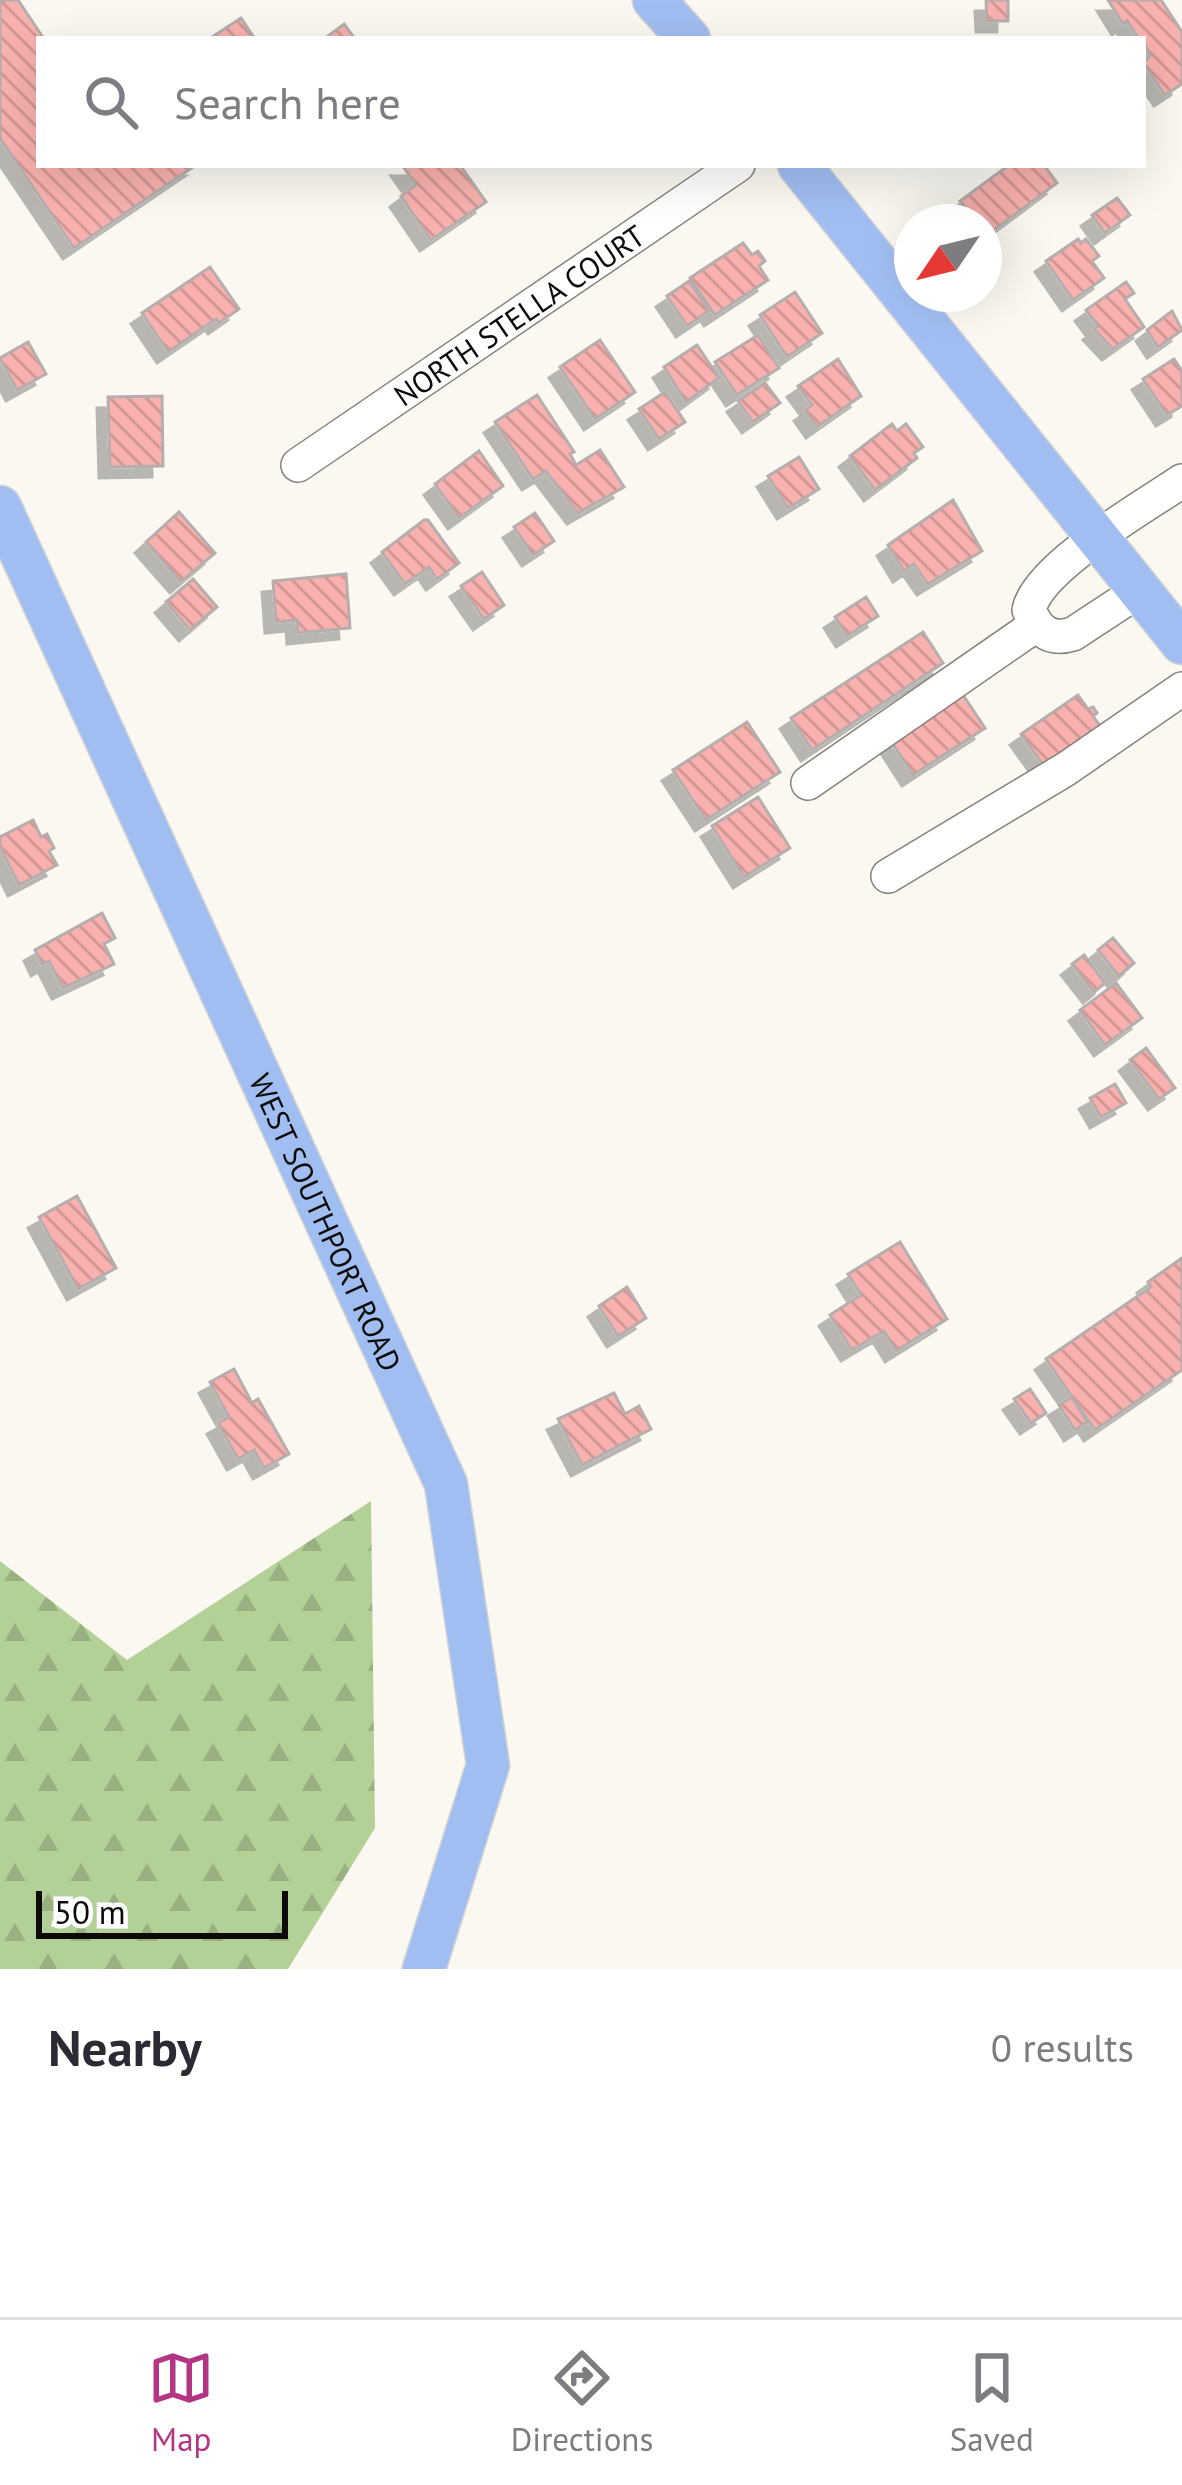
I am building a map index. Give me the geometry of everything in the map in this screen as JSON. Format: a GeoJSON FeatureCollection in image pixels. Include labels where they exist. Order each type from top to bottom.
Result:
{"type":"FeatureCollection","features":[{"type":"Feature","properties":{"kind":"main road"},"geometry":{"type":"LineString","coordinates":[[654,0],[685,36]]}},
{"type":"Feature","properties":{"kind":"main road"},"geometry":{"type":"LineString","coordinates":[[802,168],[1182,643]]}},
{"type":"Feature","properties":{"kind":"main road","name":"WEST SOUTHPORT ROAD"},"geometry":{"type":"LineString","coordinates":[[0,507],[446,1484],[488,1765],[424,1969]]}},
{"type":"Feature","properties":{"kind":"street","name":"NORTH STELLA COURT"},"geometry":{"type":"LineString","coordinates":[[298,465],[734,168]]}},
{"type":"Feature","properties":{"kind":"street"},"geometry":{"type":"LineString","coordinates":[[1140,590],[1072,634],[1049,636],[1036,626],[1029,610],[1040,585],[1098,537],[1182,481]]}},
{"type":"Feature","properties":{"kind":"street"},"geometry":{"type":"LineString","coordinates":[[808,783],[1036,626]]}},
{"type":"Feature","properties":{"kind":"street"},"geometry":{"type":"LineString","coordinates":[[889,876],[1066,769],[1182,689]]}},
{"type":"Feature","properties":{"kind":"green space"},"geometry":{"type":"Polygon","coordinates":[[[371,1501],[375,1828],[288,1969],[0,1969],[0,1561],[127,1660],[371,1501]]]}},
{"type":"Feature","properties":{"kind":"building"},"geometry":{"type":"Polygon","coordinates":[[[0,0],[18,0],[42,36],[36,36],[36,168],[192,168],[74,248],[0,138],[0,0]]]}},
{"type":"Feature","properties":{"kind":"building"},"geometry":{"type":"Polygon","coordinates":[[[986,0],[1008,0],[1008,21],[987,21],[986,0]]]}},
{"type":"Feature","properties":{"kind":"building"},"geometry":{"type":"Polygon","coordinates":[[[1108,0],[1161,0],[1182,32],[1182,84],[1165,95],[1146,67],[1150,56],[1146,36],[1137,36],[1127,21],[1123,24],[1108,0]]]}},
{"type":"Feature","properties":{"kind":"building"},"geometry":{"type":"Polygon","coordinates":[[[241,18],[253,36],[214,36],[241,18]]]}},
{"type":"Feature","properties":{"kind":"building"},"geometry":{"type":"Polygon","coordinates":[[[344,24],[353,36],[328,36],[344,24]]]}},
{"type":"Feature","properties":{"kind":"building"},"geometry":{"type":"Polygon","coordinates":[[[404,168],[462,168],[486,202],[431,240],[401,196],[416,185],[404,168]]]}},
{"type":"Feature","properties":{"kind":"building"},"geometry":{"type":"Polygon","coordinates":[[[1005,168],[1046,168],[1057,183],[1002,224],[1002,204],[960,201],[1005,168]]]}},
{"type":"Feature","properties":{"kind":"building"},"geometry":{"type":"Polygon","coordinates":[[[1117,198],[1130,215],[1105,233],[1092,215],[1117,198]]]}},
{"type":"Feature","properties":{"kind":"building"},"geometry":{"type":"Polygon","coordinates":[[[1078,239],[1081,243],[1086,239],[1099,256],[1092,261],[1104,278],[1073,300],[1046,261],[1078,239]]]}},
{"type":"Feature","properties":{"kind":"building"},"geometry":{"type":"Polygon","coordinates":[[[743,243],[765,261],[759,266],[768,280],[715,315],[690,278],[743,243]]]}},
{"type":"Feature","properties":{"kind":"building"},"geometry":{"type":"Polygon","coordinates":[[[210,267],[239,309],[168,352],[142,313],[210,267]]]}},
{"type":"Feature","properties":{"kind":"building"},"geometry":{"type":"Polygon","coordinates":[[[689,281],[709,311],[687,326],[667,296],[689,281]]]}},
{"type":"Feature","properties":{"kind":"building"},"geometry":{"type":"Polygon","coordinates":[[[1126,282],[1134,293],[1125,299],[1144,327],[1113,349],[1094,329],[1098,326],[1086,310],[1126,282]]]}},
{"type":"Feature","properties":{"kind":"building"},"geometry":{"type":"Polygon","coordinates":[[[795,292],[822,333],[787,357],[760,315],[795,292]]]}},
{"type":"Feature","properties":{"kind":"building"},"geometry":{"type":"Polygon","coordinates":[[[1172,311],[1182,330],[1158,347],[1147,330],[1172,311]]]}},
{"type":"Feature","properties":{"kind":"building"},"geometry":{"type":"Polygon","coordinates":[[[758,335],[779,368],[737,395],[715,362],[758,335]]]}},
{"type":"Feature","properties":{"kind":"building"},"geometry":{"type":"Polygon","coordinates":[[[600,340],[635,392],[595,419],[560,367],[600,340]]]}},
{"type":"Feature","properties":{"kind":"building"},"geometry":{"type":"Polygon","coordinates":[[[28,342],[46,374],[17,390],[0,358],[28,342]]]}},
{"type":"Feature","properties":{"kind":"building"},"geometry":{"type":"Polygon","coordinates":[[[697,345],[719,378],[686,402],[664,367],[697,345]]]}},
{"type":"Feature","properties":{"kind":"building"},"geometry":{"type":"Polygon","coordinates":[[[838,359],[861,396],[817,427],[805,410],[812,405],[798,386],[838,359]]]}},
{"type":"Feature","properties":{"kind":"building"},"geometry":{"type":"Polygon","coordinates":[[[1174,359],[1182,371],[1182,406],[1167,415],[1143,379],[1174,359]]]}},
{"type":"Feature","properties":{"kind":"building"},"geometry":{"type":"Polygon","coordinates":[[[765,383],[780,403],[753,422],[738,401],[765,383]]]}},
{"type":"Feature","properties":{"kind":"building"},"geometry":{"type":"Polygon","coordinates":[[[665,392],[685,422],[659,439],[639,409],[665,392]]]}},
{"type":"Feature","properties":{"kind":"building"},"geometry":{"type":"Polygon","coordinates":[[[537,395],[574,452],[570,454],[576,465],[600,450],[624,487],[578,513],[546,471],[533,479],[495,422],[537,395]]]}},
{"type":"Feature","properties":{"kind":"building"},"geometry":{"type":"Polygon","coordinates":[[[162,396],[163,466],[110,467],[108,397],[162,396]]]}},
{"type":"Feature","properties":{"kind":"building"},"geometry":{"type":"Polygon","coordinates":[[[892,424],[897,431],[906,424],[923,447],[914,453],[917,458],[875,490],[850,456],[892,424]]]}},
{"type":"Feature","properties":{"kind":"building"},"geometry":{"type":"Polygon","coordinates":[[[479,451],[503,486],[459,518],[435,484],[479,451]]]}},
{"type":"Feature","properties":{"kind":"building"},"geometry":{"type":"Polygon","coordinates":[[[799,457],[819,489],[788,508],[768,476],[799,457]]]}},
{"type":"Feature","properties":{"kind":"building"},"geometry":{"type":"Polygon","coordinates":[[[953,500],[982,551],[928,584],[914,564],[904,571],[888,545],[953,500]]]}},
{"type":"Feature","properties":{"kind":"building"},"geometry":{"type":"Polygon","coordinates":[[[179,512],[215,553],[181,582],[146,542],[179,512]]]}},
{"type":"Feature","properties":{"kind":"building"},"geometry":{"type":"Polygon","coordinates":[[[535,513],[554,541],[533,555],[514,527],[535,513]]]}},
{"type":"Feature","properties":{"kind":"building"},"geometry":{"type":"Polygon","coordinates":[[[424,520],[459,563],[437,579],[429,567],[405,584],[382,552],[424,520]]]}},
{"type":"Feature","properties":{"kind":"building"},"geometry":{"type":"Polygon","coordinates":[[[482,572],[504,605],[484,619],[461,586],[482,572]]]}},
{"type":"Feature","properties":{"kind":"building"},"geometry":{"type":"Polygon","coordinates":[[[346,574],[350,628],[298,633],[297,620],[276,622],[273,581],[346,574]]]}},
{"type":"Feature","properties":{"kind":"building"},"geometry":{"type":"Polygon","coordinates":[[[193,579],[217,607],[190,630],[166,602],[193,579]]]}},
{"type":"Feature","properties":{"kind":"building"},"geometry":{"type":"Polygon","coordinates":[[[866,597],[878,616],[847,636],[835,617],[866,597]]]}},
{"type":"Feature","properties":{"kind":"building"},"geometry":{"type":"Polygon","coordinates":[[[923,632],[943,663],[812,750],[791,718],[923,632]]]}},
{"type":"Feature","properties":{"kind":"building"},"geometry":{"type":"Polygon","coordinates":[[[961,692],[985,728],[913,775],[889,738],[961,692]]]}},
{"type":"Feature","properties":{"kind":"building"},"geometry":{"type":"Polygon","coordinates":[[[1078,695],[1088,709],[1093,707],[1100,726],[1044,766],[1021,734],[1078,695]]]}},
{"type":"Feature","properties":{"kind":"building"},"geometry":{"type":"Polygon","coordinates":[[[747,722],[780,772],[706,820],[673,770],[747,722]]]}},
{"type":"Feature","properties":{"kind":"building"},"geometry":{"type":"Polygon","coordinates":[[[758,797],[790,848],[744,877],[712,826],[758,797]]]}},
{"type":"Feature","properties":{"kind":"building"},"geometry":{"type":"Polygon","coordinates":[[[33,820],[41,837],[47,834],[57,865],[19,885],[0,847],[0,837],[33,820]]]}},
{"type":"Feature","properties":{"kind":"building"},"geometry":{"type":"Polygon","coordinates":[[[102,913],[115,938],[104,944],[114,964],[63,988],[49,961],[42,965],[35,950],[102,913]]]}},
{"type":"Feature","properties":{"kind":"building"},"geometry":{"type":"Polygon","coordinates":[[[1113,938],[1134,963],[1119,976],[1098,950],[1113,938]]]}},
{"type":"Feature","properties":{"kind":"building"},"geometry":{"type":"Polygon","coordinates":[[[1084,955],[1105,983],[1094,992],[1072,964],[1084,955]]]}},
{"type":"Feature","properties":{"kind":"building"},"geometry":{"type":"Polygon","coordinates":[[[1116,983],[1142,1018],[1105,1045],[1080,1010],[1116,983]]]}},
{"type":"Feature","properties":{"kind":"building"},"geometry":{"type":"Polygon","coordinates":[[[1146,1048],[1175,1088],[1159,1099],[1130,1060],[1146,1048]]]}},
{"type":"Feature","properties":{"kind":"building"},"geometry":{"type":"Polygon","coordinates":[[[1115,1084],[1126,1103],[1101,1117],[1090,1098],[1115,1084]]]}},
{"type":"Feature","properties":{"kind":"building"},"geometry":{"type":"Polygon","coordinates":[[[77,1196],[116,1268],[78,1289],[39,1217],[77,1196]]]}},
{"type":"Feature","properties":{"kind":"building"},"geometry":{"type":"Polygon","coordinates":[[[900,1242],[947,1319],[896,1351],[884,1331],[852,1350],[830,1315],[861,1295],[848,1274],[900,1242]]]}},
{"type":"Feature","properties":{"kind":"building"},"geometry":{"type":"Polygon","coordinates":[[[1182,1258],[1182,1370],[1095,1430],[1046,1359],[1151,1287],[1148,1282],[1182,1258]]]}},
{"type":"Feature","properties":{"kind":"building"},"geometry":{"type":"Polygon","coordinates":[[[627,1287],[646,1318],[618,1336],[599,1306],[627,1287]]]}},
{"type":"Feature","properties":{"kind":"building"},"geometry":{"type":"Polygon","coordinates":[[[234,1369],[252,1403],[258,1399],[289,1454],[264,1468],[254,1450],[238,1459],[218,1423],[229,1417],[210,1382],[234,1369]]]}},
{"type":"Feature","properties":{"kind":"building"},"geometry":{"type":"Polygon","coordinates":[[[1030,1389],[1046,1413],[1031,1423],[1014,1399],[1030,1389]]]}},
{"type":"Feature","properties":{"kind":"building"},"geometry":{"type":"Polygon","coordinates":[[[614,1393],[625,1414],[639,1406],[651,1429],[582,1465],[558,1419],[614,1393]]]}},
{"type":"Feature","properties":{"kind":"building"},"geometry":{"type":"Polygon","coordinates":[[[1072,1397],[1087,1422],[1075,1430],[1059,1405],[1072,1397]]]}}]}
